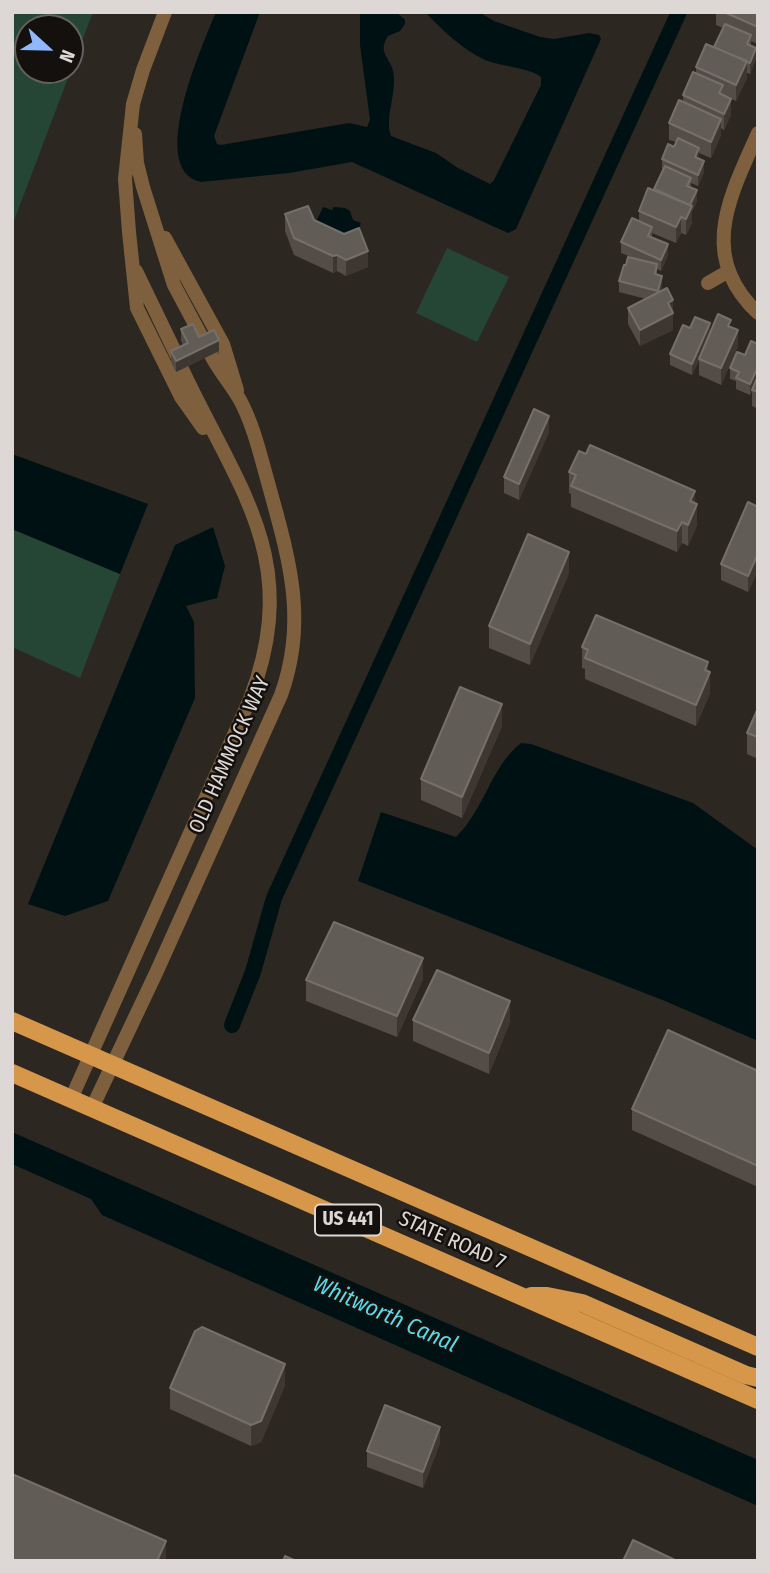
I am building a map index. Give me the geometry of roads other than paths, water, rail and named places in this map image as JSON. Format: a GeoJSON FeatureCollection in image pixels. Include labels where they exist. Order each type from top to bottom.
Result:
{"type":"FeatureCollection","features":[{"type":"Feature","properties":{"kind":"main road","name":"STATE ROAD 7"},"geometry":{"type":"LineString","coordinates":[[12,1021],[758,1347]]}},
{"type":"Feature","properties":{"kind":"main road","name":"STATE ROAD 7"},"geometry":{"type":"LineString","coordinates":[[12,1073],[758,1399]]}},
{"type":"Feature","properties":{"kind":"main road"},"geometry":{"type":"LineString","coordinates":[[521,1296],[547,1296],[582,1303],[758,1378]]}},
{"type":"Feature","properties":{"kind":"street","name":"OLD HAMMOCK WAY"},"geometry":{"type":"LineString","coordinates":[[165,12],[133,104],[125,179],[137,308],[181,397],[228,460]]}},
{"type":"Feature","properties":{"kind":"street","name":"OLD HAMMOCK WAY"},"geometry":{"type":"LineString","coordinates":[[143,70],[137,96],[135,126],[138,163],[153,220],[174,285],[208,350],[240,401]]}},
{"type":"Feature","properties":{"kind":"street"},"geometry":{"type":"LineString","coordinates":[[758,133],[731,194],[723,233],[724,253],[729,271],[738,289],[758,313]]}},
{"type":"Feature","properties":{"kind":"street","name":"OLD HAMMOCK WAY"},"geometry":{"type":"LineString","coordinates":[[92,1108],[281,695],[292,658],[295,620],[291,568],[256,440],[240,401],[223,344],[176,256],[153,220]]}},
{"type":"Feature","properties":{"kind":"street","name":"OLD HAMMOCK WAY"},"geometry":{"type":"LineString","coordinates":[[71,1099],[250,699],[264,657],[271,607],[268,562],[250,503],[133,264]]}},
{"type":"Feature","properties":{"kind":"street"},"geometry":{"type":"LineString","coordinates":[[708,283],[729,271]]}},
{"type":"Feature","properties":{"kind":"water"},"geometry":{"type":"Polygon","coordinates":[[[216,12],[260,12],[214,136],[217,144],[349,123],[367,127],[370,120],[360,45],[360,12],[396,12],[405,20],[405,24],[400,31],[388,36],[384,47],[394,79],[389,120],[391,136],[436,153],[490,184],[541,85],[541,77],[530,71],[477,56],[453,39],[425,12],[479,12],[494,21],[540,37],[554,39],[589,33],[599,35],[601,39],[516,229],[508,233],[352,162],[289,173],[201,182],[185,173],[178,155],[178,131],[183,104],[200,50],[216,12]]]}},
{"type":"Feature","properties":{"kind":"water"},"geometry":{"type":"Polygon","coordinates":[[[323,207],[332,210],[334,207],[345,208],[350,211],[353,220],[361,223],[355,239],[344,239],[316,222],[323,207]]]}},
{"type":"Feature","properties":{"kind":"water"},"geometry":{"type":"Polygon","coordinates":[[[12,454],[148,504],[120,574],[12,529],[12,454]]]}},
{"type":"Feature","properties":{"kind":"water"},"geometry":{"type":"Polygon","coordinates":[[[213,527],[225,566],[217,598],[186,606],[194,622],[195,698],[108,901],[65,916],[28,904],[175,545],[213,527]]]}},
{"type":"Feature","properties":{"kind":"water"},"geometry":{"type":"Polygon","coordinates":[[[521,743],[531,744],[693,803],[758,850],[758,1041],[665,1001],[358,881],[381,812],[456,837],[474,814],[502,764],[521,743]]]}},
{"type":"Feature","properties":{"kind":"water","name":"Whitworth Canal"},"geometry":{"type":"Polygon","coordinates":[[[12,1132],[758,1460],[758,1506],[102,1215],[91,1199],[12,1164],[12,1132]]]}},
{"type":"Feature","properties":{"kind":"waterway"},"geometry":{"type":"LineString","coordinates":[[232,1025],[253,972],[274,898],[679,12]]}}]}
